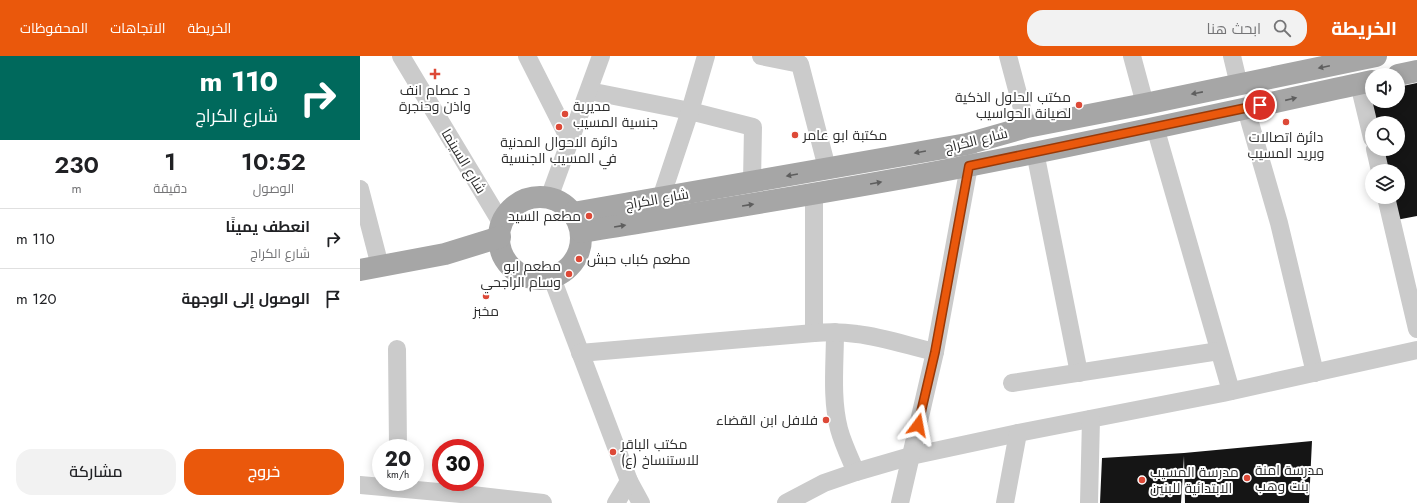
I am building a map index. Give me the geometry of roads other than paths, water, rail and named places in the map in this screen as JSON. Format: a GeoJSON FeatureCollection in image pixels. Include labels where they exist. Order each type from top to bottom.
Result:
{"type":"FeatureCollection","features":[{"type":"Feature","properties":{"kind":"main road","name":"شارع الكراج"},"geometry":{"type":"LineString","coordinates":[[577,223],[661,198],[967,144],[1027,127],[1239,85],[1363,57]]}},
{"type":"Feature","properties":{"kind":"main road"},"geometry":{"type":"LineString","coordinates":[[1405,74],[1417,71]]}},
{"type":"Feature","properties":{"kind":"main road","name":"شارع الكراج"},"geometry":{"type":"LineString","coordinates":[[577,223],[814,194],[969,166],[1246,109],[1365,82]]}},
{"type":"Feature","properties":{"kind":"main road"},"geometry":{"type":"LineString","coordinates":[[538,198],[549,198],[566,206],[577,223],[580,247],[575,261],[565,272],[552,278],[536,280],[521,275],[509,266],[502,252],[501,231],[509,213],[518,204],[538,198]]}},
{"type":"Feature","properties":{"kind":"main road"},"geometry":{"type":"LineString","coordinates":[[370,268],[445,254],[501,231]]}},
{"type":"Feature","properties":{"kind":"street","name":"شارع السينما"},"geometry":{"type":"LineString","coordinates":[[401,56],[501,231]]}},
{"type":"Feature","properties":{"kind":"street"},"geometry":{"type":"LineString","coordinates":[[527,56],[570,141]]}},
{"type":"Feature","properties":{"kind":"street"},"geometry":{"type":"LineString","coordinates":[[549,198],[601,56]]}},
{"type":"Feature","properties":{"kind":"street"},"geometry":{"type":"LineString","coordinates":[[661,198],[690,111],[706,56]]}},
{"type":"Feature","properties":{"kind":"street"},"geometry":{"type":"LineString","coordinates":[[761,56],[800,64],[827,168]]}},
{"type":"Feature","properties":{"kind":"street"},"geometry":{"type":"LineString","coordinates":[[1008,56],[1027,127]]}},
{"type":"Feature","properties":{"kind":"street"},"geometry":{"type":"LineString","coordinates":[[1132,56],[1145,104]]}},
{"type":"Feature","properties":{"kind":"street"},"geometry":{"type":"LineString","coordinates":[[1232,56],[1239,85]]}},
{"type":"Feature","properties":{"kind":"street"},"geometry":{"type":"LineString","coordinates":[[589,91],[690,111],[753,127],[752,182]]}},
{"type":"Feature","properties":{"kind":"street"},"geometry":{"type":"LineString","coordinates":[[1246,109],[1279,223],[1315,373]]}},
{"type":"Feature","properties":{"kind":"street"},"geometry":{"type":"LineString","coordinates":[[1155,127],[1231,391]]}},
{"type":"Feature","properties":{"kind":"street"},"geometry":{"type":"LineString","coordinates":[[900,503],[935,352],[969,166],[967,144]]}},
{"type":"Feature","properties":{"kind":"street"},"geometry":{"type":"LineString","coordinates":[[1035,152],[1079,373]]}},
{"type":"Feature","properties":{"kind":"street"},"geometry":{"type":"LineString","coordinates":[[360,189],[370,268]]}},
{"type":"Feature","properties":{"kind":"street"},"geometry":{"type":"LineString","coordinates":[[814,194],[814,333]]}},
{"type":"Feature","properties":{"kind":"street"},"geometry":{"type":"LineString","coordinates":[[1388,204],[1417,329]]}},
{"type":"Feature","properties":{"kind":"street"},"geometry":{"type":"LineString","coordinates":[[552,278],[629,481],[641,503]]}},
{"type":"Feature","properties":{"kind":"street"},"geometry":{"type":"LineString","coordinates":[[580,353],[835,332],[877,337],[935,352]]}},
{"type":"Feature","properties":{"kind":"street"},"geometry":{"type":"LineString","coordinates":[[835,332],[834,398],[838,428],[856,472]]}},
{"type":"Feature","properties":{"kind":"street"},"geometry":{"type":"LineString","coordinates":[[397,349],[398,439]]}},
{"type":"Feature","properties":{"kind":"street"},"geometry":{"type":"LineString","coordinates":[[786,503],[824,483],[911,456],[1018,433],[1231,391],[1417,350]]}},
{"type":"Feature","properties":{"kind":"street"},"geometry":{"type":"LineString","coordinates":[[1012,383],[1219,351]]}},
{"type":"Feature","properties":{"kind":"street"},"geometry":{"type":"LineString","coordinates":[[1088,503],[1091,419]]}},
{"type":"Feature","properties":{"kind":"street"},"geometry":{"type":"LineString","coordinates":[[1006,503],[1018,433]]}},
{"type":"Feature","properties":{"kind":"street"},"geometry":{"type":"LineString","coordinates":[[616,503],[629,481]]}},
{"type":"Feature","properties":{"kind":"street"},"geometry":{"type":"LineString","coordinates":[[360,485],[372,485]]}},
{"type":"Feature","properties":{"kind":"street"},"geometry":{"type":"LineString","coordinates":[[420,491],[446,498],[543,503]]}},
{"type":"Feature","properties":{"kind":"place","name":"د عصام انف واذن وحنجرة"},"geometry":{"type":"Point","coordinates":[435,74]}},
{"type":"Feature","properties":{"kind":"place","name":"مكتب الحلول الذكية لصيانة الحواسيب"},"geometry":{"type":"Point","coordinates":[1079,105]}},
{"type":"Feature","properties":{"kind":"place","name":"مديرية جنسية المسيب"},"geometry":{"type":"Point","coordinates":[565,114]}},
{"type":"Feature","properties":{"kind":"place","name":"دائرة اتصالات وبريد المسيب"},"geometry":{"type":"Point","coordinates":[1286,122]}},
{"type":"Feature","properties":{"kind":"place","name":"دائرة الاحوال المدنية في المسيب الجنسية"},"geometry":{"type":"Point","coordinates":[559,127]}},
{"type":"Feature","properties":{"kind":"place","name":"مكتبة ابو عامر"},"geometry":{"type":"Point","coordinates":[795,135]}},
{"type":"Feature","properties":{"kind":"place","name":"مطعم السيد"},"geometry":{"type":"Point","coordinates":[589,216]}},
{"type":"Feature","properties":{"kind":"place","name":"مطعم كباب حبش"},"geometry":{"type":"Point","coordinates":[579,259]}},
{"type":"Feature","properties":{"kind":"place","name":"مطعم ابو وسام الراجحي"},"geometry":{"type":"Point","coordinates":[569,274]}},
{"type":"Feature","properties":{"kind":"place","name":"مخبز"},"geometry":{"type":"Point","coordinates":[486,296]}},
{"type":"Feature","properties":{"kind":"place","name":"فلافل ابن القضاء"},"geometry":{"type":"Point","coordinates":[826,420]}},
{"type":"Feature","properties":{"kind":"place","name":"مكتب الباقر (ع) للاستنساخ"},"geometry":{"type":"Point","coordinates":[613,452]}},
{"type":"Feature","properties":{"kind":"place","name":"مدرسة امنة بنت وهب"},"geometry":{"type":"Point","coordinates":[1247,478]}},
{"type":"Feature","properties":{"kind":"place","name":"مدرسة المسيب الابتدائية للبنين"},"geometry":{"type":"Point","coordinates":[1142,480]}}]}
